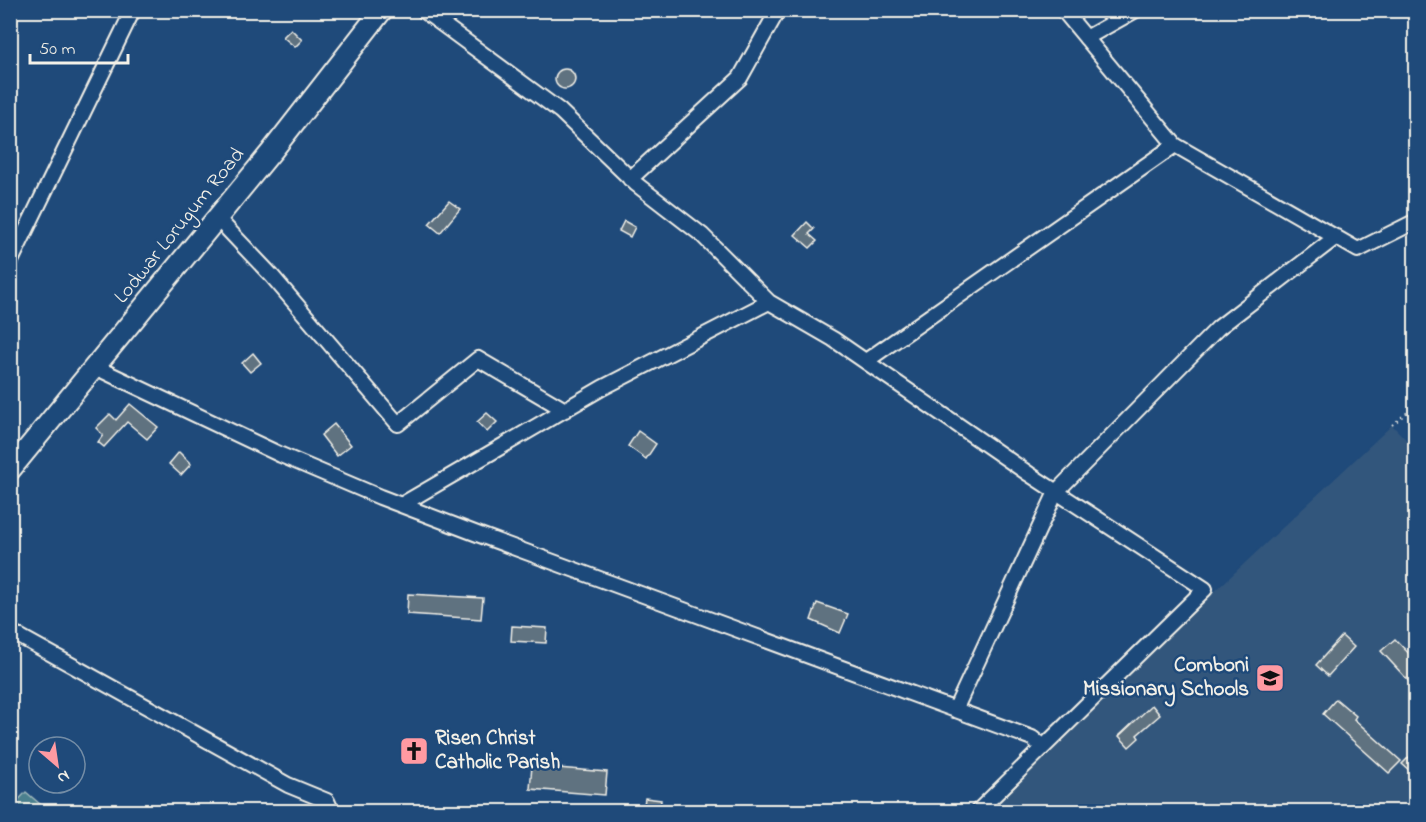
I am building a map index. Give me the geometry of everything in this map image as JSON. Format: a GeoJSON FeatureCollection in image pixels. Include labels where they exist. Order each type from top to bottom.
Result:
{"type":"FeatureCollection","features":[{"type":"Feature","properties":{"kind":"main road","name":"Lodwar Lorugum Road"},"geometry":{"type":"LineString","coordinates":[[10,470],[217,219],[382,10]]}},
{"type":"Feature","properties":{"kind":"street"},"geometry":{"type":"LineString","coordinates":[[10,263],[133,10]]}},
{"type":"Feature","properties":{"kind":"street"},"geometry":{"type":"LineString","coordinates":[[423,10],[560,111],[630,179],[702,235],[769,302],[833,339],[1056,492],[1205,589],[977,812]]}},
{"type":"Feature","properties":{"kind":"street"},"geometry":{"type":"LineString","coordinates":[[630,179],[740,78],[778,10]]}},
{"type":"Feature","properties":{"kind":"street"},"geometry":{"type":"LineString","coordinates":[[1063,10],[1175,146],[1359,250],[1416,222]]}},
{"type":"Feature","properties":{"kind":"street"},"geometry":{"type":"LineString","coordinates":[[1086,38],[1136,10]]}},
{"type":"Feature","properties":{"kind":"street"},"geometry":{"type":"LineString","coordinates":[[866,361],[1175,146]]}},
{"type":"Feature","properties":{"kind":"street"},"geometry":{"type":"LineString","coordinates":[[217,219],[279,284],[398,424],[478,359],[565,410]]}},
{"type":"Feature","properties":{"kind":"street"},"geometry":{"type":"LineString","coordinates":[[955,710],[1056,492],[1218,328],[1336,237]]}},
{"type":"Feature","properties":{"kind":"street"},"geometry":{"type":"LineString","coordinates":[[402,505],[602,388],[769,302]]}},
{"type":"Feature","properties":{"kind":"street"},"geometry":{"type":"LineString","coordinates":[[95,368],[281,454],[402,505],[1032,738],[1043,747]]}},
{"type":"Feature","properties":{"kind":"street"},"geometry":{"type":"LineString","coordinates":[[10,631],[288,786],[327,801],[332,812]]}},
{"type":"Feature","properties":{"kind":"path"},"geometry":{"type":"LineString","coordinates":[[1392,425],[1416,405]]}},
{"type":"Feature","properties":{"kind":"shaded area","name":"Comboni Missionary Schools"},"geometry":{"type":"Polygon","coordinates":[[[1392,425],[1415,449],[1415,811],[987,812],[1196,609],[1392,425]]]}},
{"type":"Feature","properties":{"kind":"green space"},"geometry":{"type":"Polygon","coordinates":[[[26,792],[48,811],[11,811],[11,808],[26,792]]]}},
{"type":"Feature","properties":{"kind":"building"},"geometry":{"type":"Polygon","coordinates":[[[291,29],[302,40],[295,47],[283,37],[291,29]]]}},
{"type":"Feature","properties":{"kind":"building"},"geometry":{"type":"Polygon","coordinates":[[[565,69],[572,72],[575,79],[572,86],[565,89],[558,86],[555,79],[558,72],[565,69]]]}},
{"type":"Feature","properties":{"kind":"building"},"geometry":{"type":"Polygon","coordinates":[[[449,201],[460,209],[440,233],[429,224],[449,201]]]}},
{"type":"Feature","properties":{"kind":"building"},"geometry":{"type":"Polygon","coordinates":[[[624,221],[635,227],[630,237],[619,231],[624,221]]]}},
{"type":"Feature","properties":{"kind":"building"},"geometry":{"type":"Polygon","coordinates":[[[807,222],[814,229],[809,234],[817,241],[810,248],[795,235],[807,222]]]}},
{"type":"Feature","properties":{"kind":"building"},"geometry":{"type":"Polygon","coordinates":[[[253,353],[261,363],[250,372],[242,363],[253,353]]]}},
{"type":"Feature","properties":{"kind":"building"},"geometry":{"type":"Polygon","coordinates":[[[130,404],[158,427],[147,439],[127,422],[104,447],[98,442],[103,435],[96,428],[110,414],[116,420],[130,404]]]}},
{"type":"Feature","properties":{"kind":"building"},"geometry":{"type":"Polygon","coordinates":[[[487,413],[497,422],[487,432],[477,422],[487,413]]]}},
{"type":"Feature","properties":{"kind":"building"},"geometry":{"type":"Polygon","coordinates":[[[334,424],[351,445],[337,456],[321,435],[334,424]]]}},
{"type":"Feature","properties":{"kind":"building"},"geometry":{"type":"Polygon","coordinates":[[[638,431],[656,444],[646,459],[628,446],[638,431]]]}},
{"type":"Feature","properties":{"kind":"building"},"geometry":{"type":"Polygon","coordinates":[[[179,452],[191,464],[181,475],[169,464],[179,452]]]}},
{"type":"Feature","properties":{"kind":"building"},"geometry":{"type":"Polygon","coordinates":[[[408,594],[483,598],[481,619],[407,614],[408,594]]]}},
{"type":"Feature","properties":{"kind":"building"},"geometry":{"type":"Polygon","coordinates":[[[817,603],[848,614],[840,633],[811,620],[817,603]]]}},
{"type":"Feature","properties":{"kind":"building"},"geometry":{"type":"Polygon","coordinates":[[[512,626],[547,628],[546,643],[511,641],[512,626]]]}},
{"type":"Feature","properties":{"kind":"building"},"geometry":{"type":"Polygon","coordinates":[[[1342,636],[1354,647],[1328,676],[1316,665],[1342,636]]]}},
{"type":"Feature","properties":{"kind":"building"},"geometry":{"type":"Polygon","coordinates":[[[1395,639],[1416,661],[1416,689],[1381,651],[1395,639]]]}},
{"type":"Feature","properties":{"kind":"building"},"geometry":{"type":"Polygon","coordinates":[[[1336,699],[1356,716],[1354,719],[1401,761],[1389,773],[1323,714],[1336,699]]]}},
{"type":"Feature","properties":{"kind":"building"},"geometry":{"type":"Polygon","coordinates":[[[1152,705],[1160,715],[1137,735],[1139,738],[1129,747],[1119,736],[1152,705]]]}},
{"type":"Feature","properties":{"kind":"building"},"geometry":{"type":"Polygon","coordinates":[[[1416,750],[1416,776],[1402,764],[1416,750]]]}},
{"type":"Feature","properties":{"kind":"building"},"geometry":{"type":"Polygon","coordinates":[[[532,766],[607,772],[605,795],[530,789],[532,766]]]}},
{"type":"Feature","properties":{"kind":"building"},"geometry":{"type":"Polygon","coordinates":[[[645,798],[661,800],[660,812],[643,812],[645,798]]]}},
{"type":"Feature","properties":{"kind":"place","name":"Comboni Missionary Schools"},"geometry":{"type":"Point","coordinates":[1270,678]}},
{"type":"Feature","properties":{"kind":"place","name":"Risen Christ Catholic Parish"},"geometry":{"type":"Point","coordinates":[414,751]}}]}
